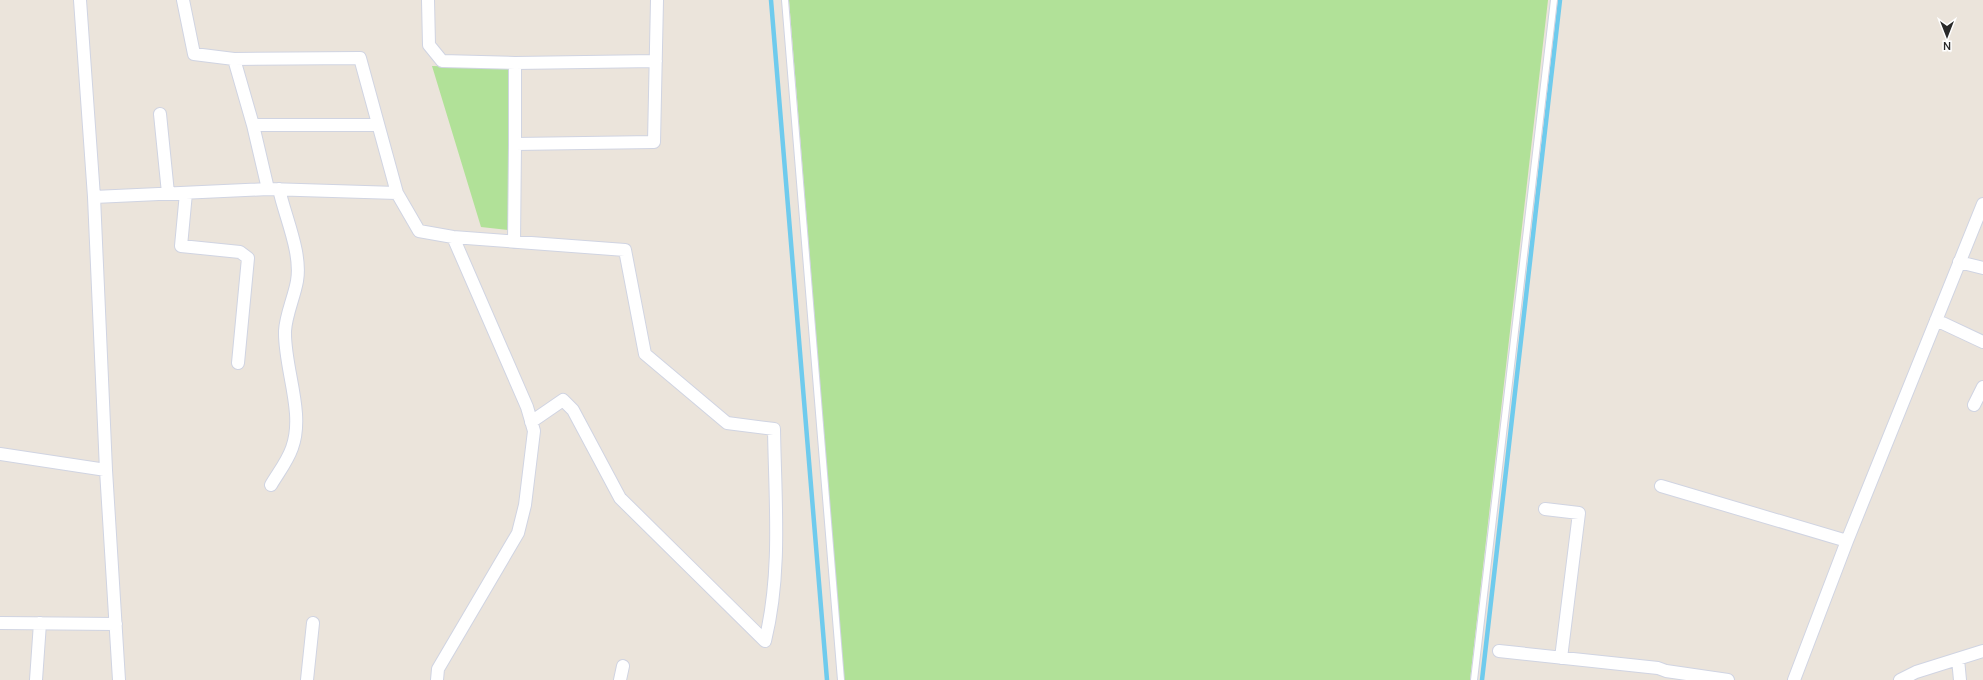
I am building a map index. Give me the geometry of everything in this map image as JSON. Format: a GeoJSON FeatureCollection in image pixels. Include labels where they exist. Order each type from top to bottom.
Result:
{"type":"FeatureCollection","features":[{"type":"Feature","properties":{"kind":"street"},"geometry":{"type":"LineString","coordinates":[[80,0],[94,197],[106,470],[119,680]]}},
{"type":"Feature","properties":{"kind":"street"},"geometry":{"type":"LineString","coordinates":[[182,0],[194,54],[234,59],[360,58],[397,193],[420,231],[453,237],[625,250],[645,354],[727,423],[774,429],[776,576],[772,612],[765,641],[620,498],[573,410],[563,400],[531,422]]}},
{"type":"Feature","properties":{"kind":"street"},"geometry":{"type":"LineString","coordinates":[[428,0],[429,45],[442,61],[515,63],[656,61]]}},
{"type":"Feature","properties":{"kind":"street"},"geometry":{"type":"LineString","coordinates":[[515,144],[654,142],[657,0]]}},
{"type":"Feature","properties":{"kind":"street"},"geometry":{"type":"LineString","coordinates":[[234,59],[273,189],[284,213],[296,249],[298,264],[297,280],[285,330],[286,352],[296,427],[290,454],[270,485]]}},
{"type":"Feature","properties":{"kind":"street"},"geometry":{"type":"LineString","coordinates":[[514,242],[515,63]]}},
{"type":"Feature","properties":{"kind":"street"},"geometry":{"type":"LineString","coordinates":[[160,114],[168,193]]}},
{"type":"Feature","properties":{"kind":"street"},"geometry":{"type":"LineString","coordinates":[[253,125],[378,125]]}},
{"type":"Feature","properties":{"kind":"street"},"geometry":{"type":"LineString","coordinates":[[94,197],[273,189],[397,193]]}},
{"type":"Feature","properties":{"kind":"street"},"geometry":{"type":"LineString","coordinates":[[186,193],[181,246],[240,252],[248,258],[238,362]]}},
{"type":"Feature","properties":{"kind":"street"},"geometry":{"type":"LineString","coordinates":[[1794,680],[1847,542],[1983,204]]}},
{"type":"Feature","properties":{"kind":"street"},"geometry":{"type":"LineString","coordinates":[[437,680],[438,669],[518,533],[525,505],[534,431],[526,407],[453,237]]}},
{"type":"Feature","properties":{"kind":"street"},"geometry":{"type":"LineString","coordinates":[[1959,262],[1983,268]]}},
{"type":"Feature","properties":{"kind":"street"},"geometry":{"type":"LineString","coordinates":[[1936,320],[1983,342]]}},
{"type":"Feature","properties":{"kind":"street"},"geometry":{"type":"LineString","coordinates":[[1974,405],[1983,387]]}},
{"type":"Feature","properties":{"kind":"street"},"geometry":{"type":"LineString","coordinates":[[0,454],[106,470]]}},
{"type":"Feature","properties":{"kind":"street"},"geometry":{"type":"LineString","coordinates":[[1661,486],[1847,542]]}},
{"type":"Feature","properties":{"kind":"street"},"geometry":{"type":"LineString","coordinates":[[1545,509],[1579,514],[1561,658]]}},
{"type":"Feature","properties":{"kind":"street"},"geometry":{"type":"LineString","coordinates":[[0,623],[116,624]]}},
{"type":"Feature","properties":{"kind":"street"},"geometry":{"type":"LineString","coordinates":[[36,680],[40,623]]}},
{"type":"Feature","properties":{"kind":"street"},"geometry":{"type":"LineString","coordinates":[[307,680],[313,623]]}},
{"type":"Feature","properties":{"kind":"street"},"geometry":{"type":"LineString","coordinates":[[1499,651],[1658,668],[1666,671],[1728,680]]}},
{"type":"Feature","properties":{"kind":"street"},"geometry":{"type":"LineString","coordinates":[[1900,680],[1916,672],[1983,651]]}},
{"type":"Feature","properties":{"kind":"street"},"geometry":{"type":"LineString","coordinates":[[1958,659],[1960,680]]}},
{"type":"Feature","properties":{"kind":"street"},"geometry":{"type":"LineString","coordinates":[[620,680],[622,666]]}},
{"type":"Feature","properties":{"kind":"lane"},"geometry":{"type":"LineString","coordinates":[[785,0],[840,680]]}},
{"type":"Feature","properties":{"kind":"lane"},"geometry":{"type":"LineString","coordinates":[[1474,680],[1554,0]]}},
{"type":"Feature","properties":{"kind":"green space"},"geometry":{"type":"Polygon","coordinates":[[[789,0],[1548,0],[1470,680],[844,680],[789,0]]]}},
{"type":"Feature","properties":{"kind":"green space"},"geometry":{"type":"Polygon","coordinates":[[[432,66],[508,68],[508,230],[481,227],[432,66]]]}},
{"type":"Feature","properties":{"kind":"waterway"},"geometry":{"type":"LineString","coordinates":[[771,0],[827,680]]}},
{"type":"Feature","properties":{"kind":"waterway"},"geometry":{"type":"LineString","coordinates":[[1482,680],[1560,0]]}}]}
